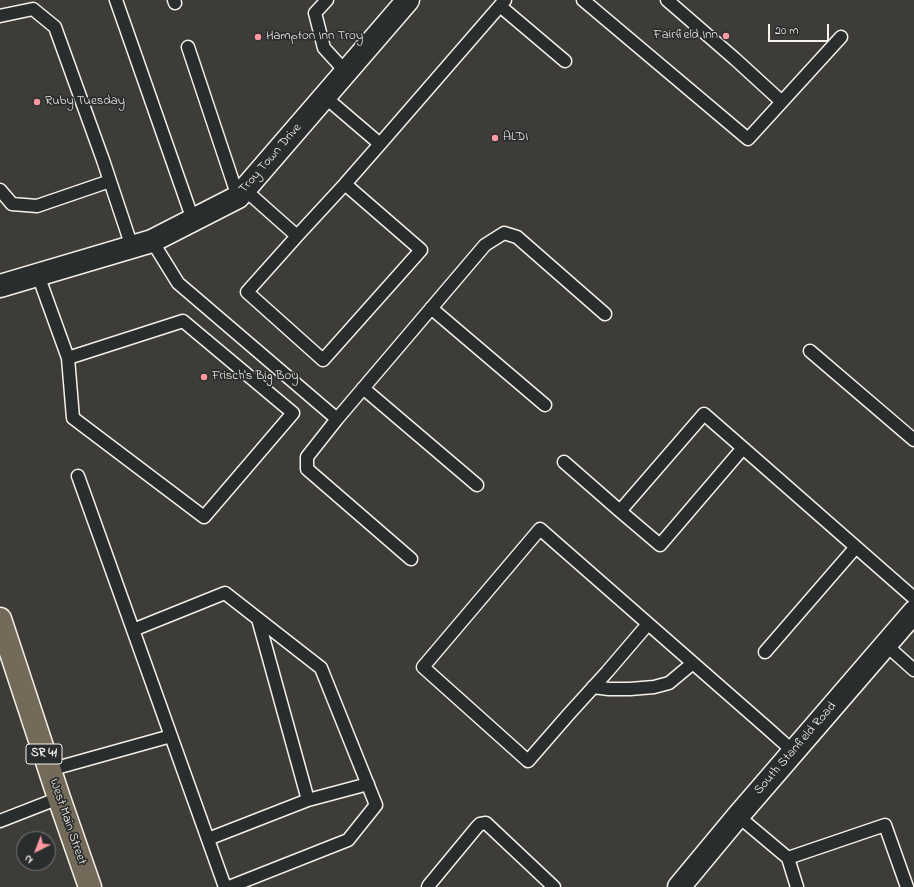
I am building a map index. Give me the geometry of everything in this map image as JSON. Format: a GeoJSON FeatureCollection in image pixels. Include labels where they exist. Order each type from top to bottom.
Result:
{"type":"FeatureCollection","features":[{"type":"Feature","properties":{"kind":"main road","name":"West Main Street"},"geometry":{"type":"LineString","coordinates":[[0,620],[58,798],[90,887]]}},
{"type":"Feature","properties":{"kind":"street","name":"Troy Town Drive"},"geometry":{"type":"LineString","coordinates":[[0,286],[142,244],[193,220],[241,193],[408,0]]}},
{"type":"Feature","properties":{"kind":"street","name":"South Stanfield Road"},"geometry":{"type":"LineString","coordinates":[[679,887],[738,816],[914,612]]}},
{"type":"Feature","properties":{"kind":"lane"},"geometry":{"type":"LineString","coordinates":[[116,0],[193,220]]}},
{"type":"Feature","properties":{"kind":"lane"},"geometry":{"type":"LineString","coordinates":[[327,0],[315,13],[324,48],[346,72]]}},
{"type":"Feature","properties":{"kind":"lane"},"geometry":{"type":"LineString","coordinates":[[583,0],[748,139],[841,37]]}},
{"type":"Feature","properties":{"kind":"lane"},"geometry":{"type":"LineString","coordinates":[[667,0],[782,102]]}},
{"type":"Feature","properties":{"kind":"lane"},"geometry":{"type":"LineString","coordinates":[[345,184],[421,250],[323,360],[247,292],[345,184],[502,3],[565,61]]}},
{"type":"Feature","properties":{"kind":"lane"},"geometry":{"type":"LineString","coordinates":[[0,16],[33,9],[55,27],[110,181],[142,244],[178,283],[337,418]]}},
{"type":"Feature","properties":{"kind":"lane"},"geometry":{"type":"LineString","coordinates":[[188,47],[241,193],[298,236]]}},
{"type":"Feature","properties":{"kind":"lane"},"geometry":{"type":"LineString","coordinates":[[325,96],[380,144]]}},
{"type":"Feature","properties":{"kind":"lane"},"geometry":{"type":"LineString","coordinates":[[0,190],[12,204],[37,206],[110,181]]}},
{"type":"Feature","properties":{"kind":"lane"},"geometry":{"type":"LineString","coordinates":[[411,559],[307,469],[307,457],[337,418],[485,245],[504,233],[517,237],[605,314]]}},
{"type":"Feature","properties":{"kind":"lane"},"geometry":{"type":"LineString","coordinates":[[38,275],[68,358],[73,418],[204,517],[293,413],[183,321],[68,358]]}},
{"type":"Feature","properties":{"kind":"lane"},"geometry":{"type":"LineString","coordinates":[[432,308],[545,405]]}},
{"type":"Feature","properties":{"kind":"lane"},"geometry":{"type":"LineString","coordinates":[[810,351],[914,440]]}},
{"type":"Feature","properties":{"kind":"lane"},"geometry":{"type":"LineString","coordinates":[[364,388],[477,485]]}},
{"type":"Feature","properties":{"kind":"lane"},"geometry":{"type":"LineString","coordinates":[[620,511],[704,414],[914,598]]}},
{"type":"Feature","properties":{"kind":"lane"},"geometry":{"type":"LineString","coordinates":[[564,462],[660,545],[743,448]]}},
{"type":"Feature","properties":{"kind":"lane"},"geometry":{"type":"LineString","coordinates":[[78,476],[225,887]]}},
{"type":"Feature","properties":{"kind":"lane"},"geometry":{"type":"LineString","coordinates":[[648,624],[528,761],[423,667],[540,529],[794,752]]}},
{"type":"Feature","properties":{"kind":"lane"},"geometry":{"type":"LineString","coordinates":[[765,652],[856,547]]}},
{"type":"Feature","properties":{"kind":"lane"},"geometry":{"type":"LineString","coordinates":[[133,630],[226,593],[322,668],[376,805],[348,840],[229,887]]}},
{"type":"Feature","properties":{"kind":"lane"},"geometry":{"type":"LineString","coordinates":[[258,619],[308,800]]}},
{"type":"Feature","properties":{"kind":"lane"},"geometry":{"type":"LineString","coordinates":[[886,645],[914,670]]}},
{"type":"Feature","properties":{"kind":"lane"},"geometry":{"type":"LineString","coordinates":[[593,687],[630,689],[669,684],[693,662]]}},
{"type":"Feature","properties":{"kind":"lane"},"geometry":{"type":"LineString","coordinates":[[49,770],[171,736]]}},
{"type":"Feature","properties":{"kind":"lane"},"geometry":{"type":"LineString","coordinates":[[208,840],[308,800],[368,784]]}},
{"type":"Feature","properties":{"kind":"lane"},"geometry":{"type":"LineString","coordinates":[[0,821],[58,798]]}},
{"type":"Feature","properties":{"kind":"lane"},"geometry":{"type":"LineString","coordinates":[[738,816],[788,858],[797,887]]}},
{"type":"Feature","properties":{"kind":"lane"},"geometry":{"type":"LineString","coordinates":[[428,887],[477,827],[480,824],[486,823],[554,887]]}},
{"type":"Feature","properties":{"kind":"lane"},"geometry":{"type":"LineString","coordinates":[[788,858],[885,825],[907,887]]}},
{"type":"Feature","properties":{"kind":"place","name":"Fairfield Inn"},"geometry":{"type":"Point","coordinates":[726,36]}},
{"type":"Feature","properties":{"kind":"place","name":"Hampton Inn Troy"},"geometry":{"type":"Point","coordinates":[258,37]}},
{"type":"Feature","properties":{"kind":"place","name":"Ruby Tuesday"},"geometry":{"type":"Point","coordinates":[37,102]}},
{"type":"Feature","properties":{"kind":"place","name":"ALDI"},"geometry":{"type":"Point","coordinates":[495,138]}},
{"type":"Feature","properties":{"kind":"place","name":"Frisch's Big Boy"},"geometry":{"type":"Point","coordinates":[204,377]}}]}
